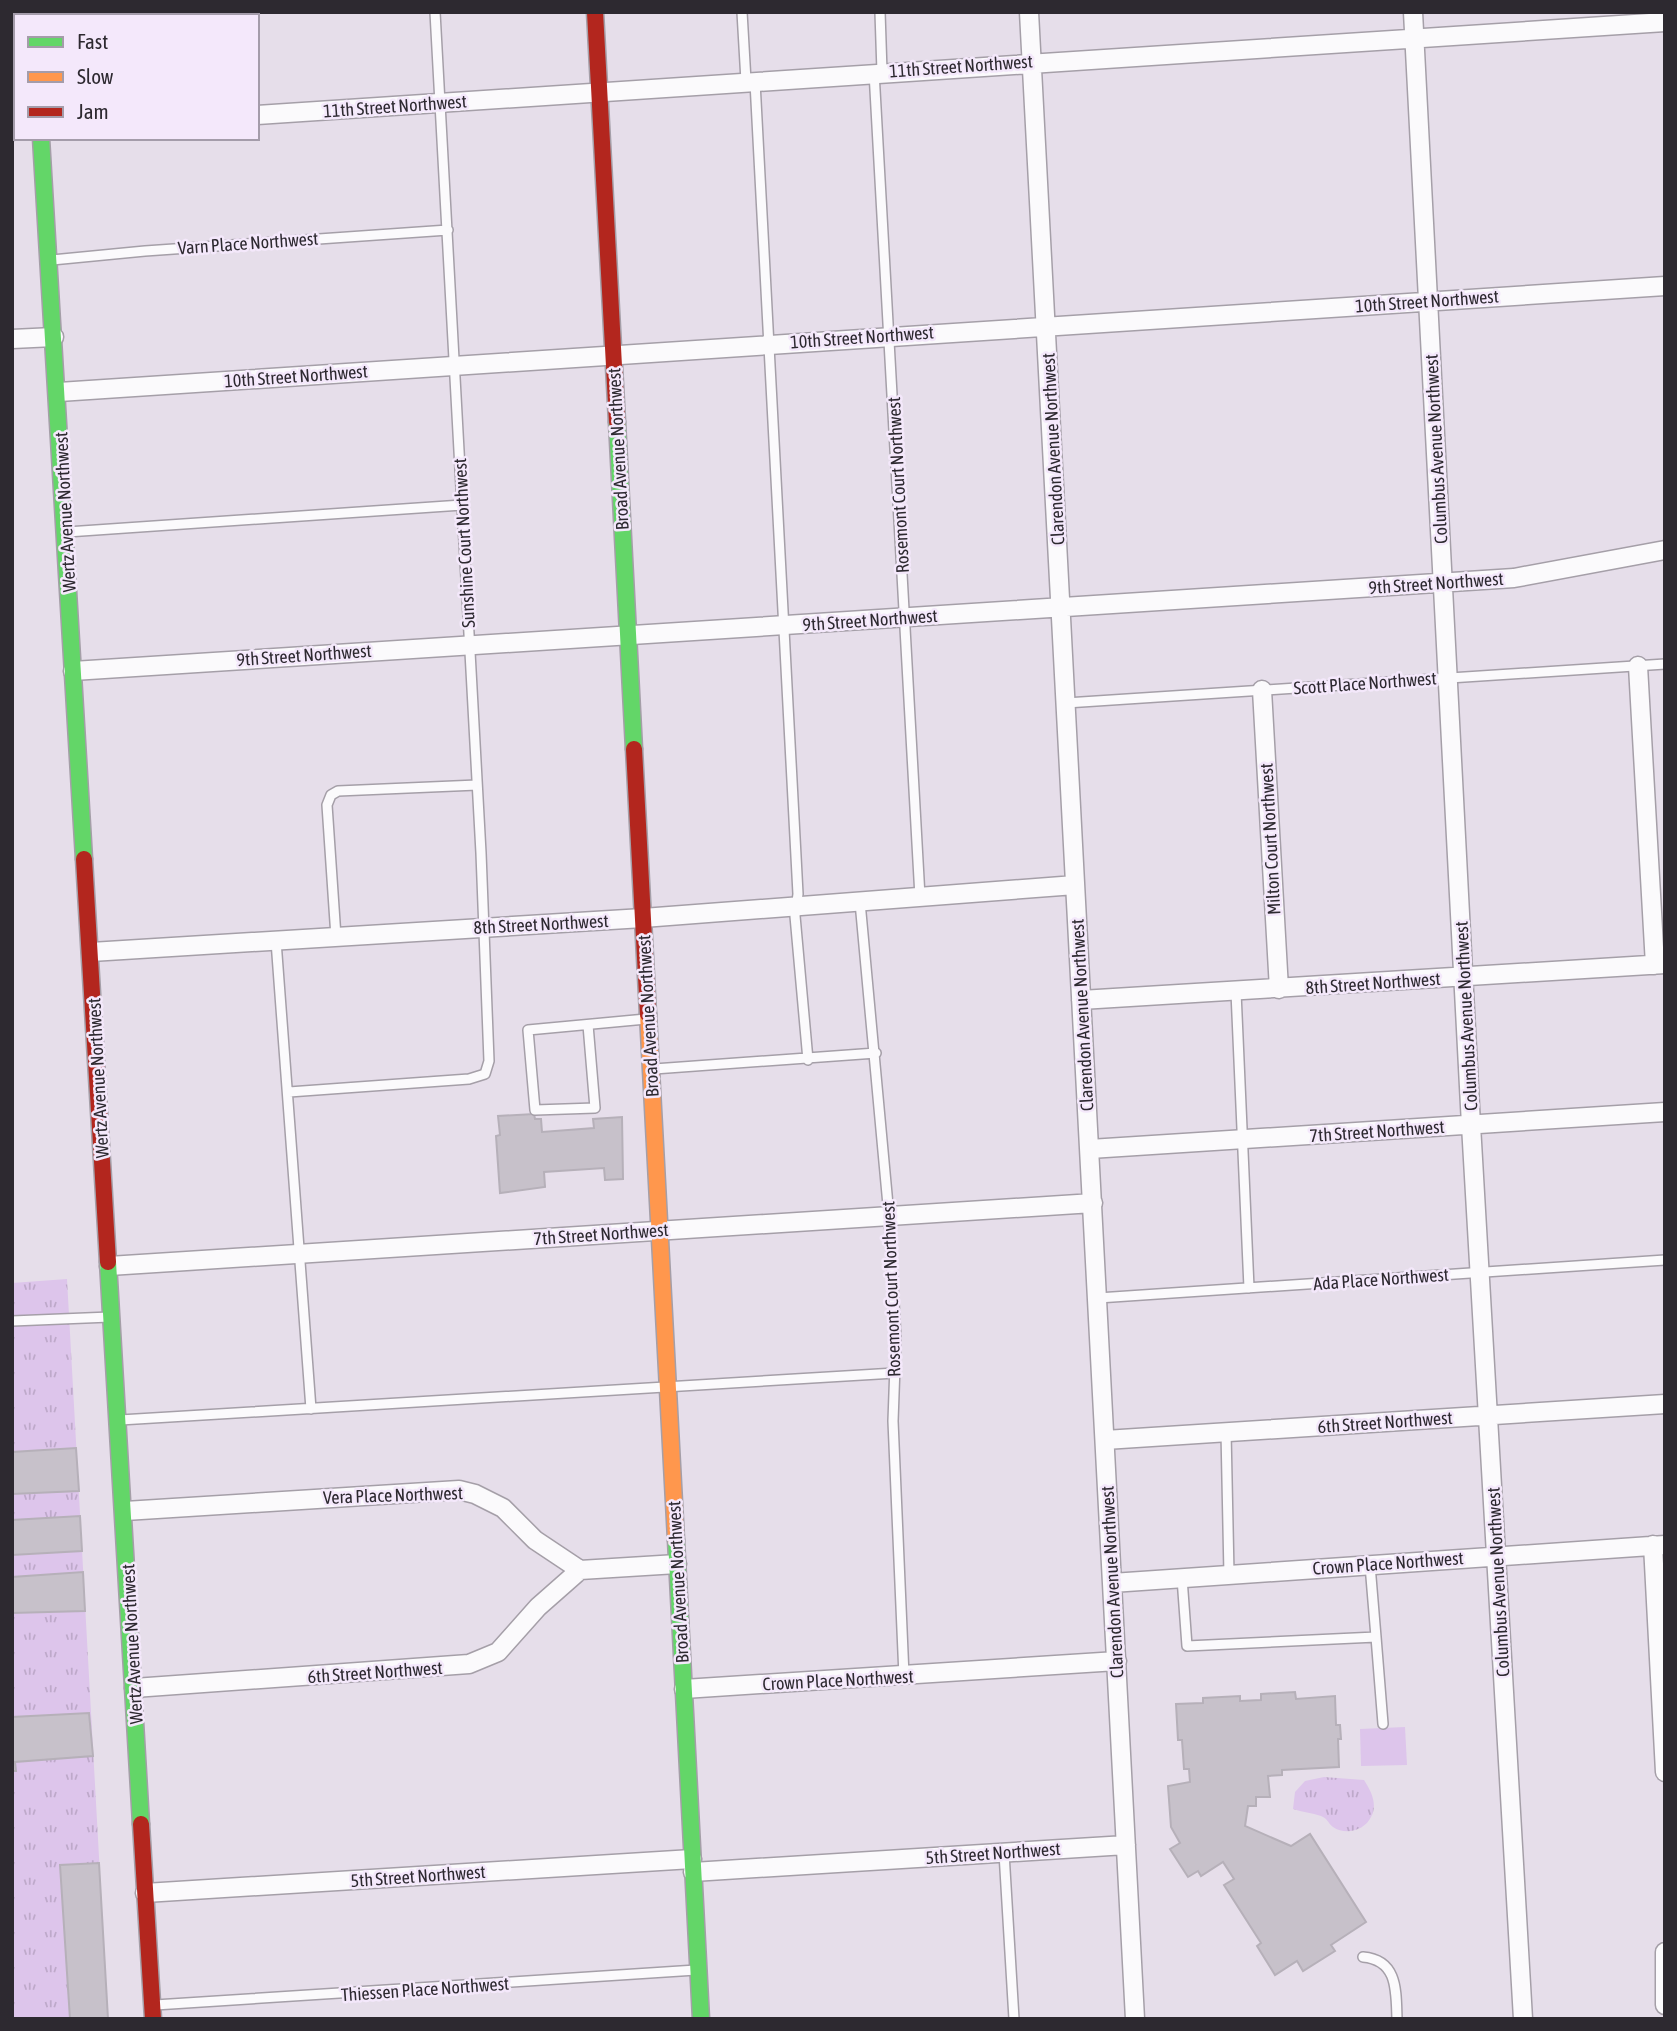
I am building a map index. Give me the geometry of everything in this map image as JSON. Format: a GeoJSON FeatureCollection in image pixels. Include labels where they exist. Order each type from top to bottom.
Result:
{"type":"FeatureCollection","features":[{"type":"Feature","properties":{"kind":"street","name":"Broad Avenue Northwest"},"geometry":{"type":"LineString","coordinates":[[595,12],[701,2019]]}},
{"type":"Feature","properties":{"kind":"street","name":"Clarendon Avenue Northwest"},"geometry":{"type":"LineString","coordinates":[[1029,12],[1135,2019]]}},
{"type":"Feature","properties":{"kind":"street","name":"Columbus Avenue Northwest"},"geometry":{"type":"LineString","coordinates":[[1413,12],[1471,1125],[1490,1415],[1523,2019]]}},
{"type":"Feature","properties":{"kind":"street","name":"11th Street Northwest"},"geometry":{"type":"LineString","coordinates":[[259,116],[750,80],[1665,22]]}},
{"type":"Feature","properties":{"kind":"street","name":"Wertz Avenue Northwest"},"geometry":{"type":"LineString","coordinates":[[41,140],[59,392],[65,532],[153,2012]]}},
{"type":"Feature","properties":{"kind":"street","name":"10th Street Northwest"},"geometry":{"type":"LineString","coordinates":[[59,392],[768,343],[1665,286]]}},
{"type":"Feature","properties":{"kind":"street"},"geometry":{"type":"LineString","coordinates":[[12,339],[54,337]]}},
{"type":"Feature","properties":{"kind":"street","name":"9th Street Northwest"},"geometry":{"type":"LineString","coordinates":[[74,671],[470,643],[1514,578],[1665,550]]}},
{"type":"Feature","properties":{"kind":"street"},"geometry":{"type":"LineString","coordinates":[[1638,666],[1660,965]]}},
{"type":"Feature","properties":{"kind":"street","name":"Milton Court Northwest"},"geometry":{"type":"LineString","coordinates":[[1262,690],[1279,989]]}},
{"type":"Feature","properties":{"kind":"street","name":"8th Street Northwest"},"geometry":{"type":"LineString","coordinates":[[91,952],[643,918],[1075,885]]}},
{"type":"Feature","properties":{"kind":"street","name":"8th Street Northwest"},"geometry":{"type":"LineString","coordinates":[[1081,1000],[1660,965]]}},
{"type":"Feature","properties":{"kind":"street","name":"7th Street Northwest"},"geometry":{"type":"LineString","coordinates":[[1090,1149],[1665,1112]]}},
{"type":"Feature","properties":{"kind":"street","name":"7th Street Northwest"},"geometry":{"type":"LineString","coordinates":[[109,1266],[1093,1203]]}},
{"type":"Feature","properties":{"kind":"street","name":"6th Street Northwest"},"geometry":{"type":"LineString","coordinates":[[1105,1440],[1665,1404]]}},
{"type":"Feature","properties":{"kind":"street","name":"Vera Place Northwest"},"geometry":{"type":"LineString","coordinates":[[125,1511],[459,1490],[483,1497],[503,1508],[535,1540],[580,1570]]}},
{"type":"Feature","properties":{"kind":"street"},"geometry":{"type":"LineString","coordinates":[[1659,1545],[1665,1772]]}},
{"type":"Feature","properties":{"kind":"street","name":"Crown Place Northwest"},"geometry":{"type":"LineString","coordinates":[[1112,1583],[1659,1545]]}},
{"type":"Feature","properties":{"kind":"street"},"geometry":{"type":"LineString","coordinates":[[580,1570],[677,1564]]}},
{"type":"Feature","properties":{"kind":"street","name":"6th Street Northwest"},"geometry":{"type":"LineString","coordinates":[[134,1688],[469,1664],[498,1652],[538,1607],[580,1570]]}},
{"type":"Feature","properties":{"kind":"street","name":"Crown Place Northwest"},"geometry":{"type":"LineString","coordinates":[[684,1689],[1117,1661]]}},
{"type":"Feature","properties":{"kind":"street","name":"5th Street Northwest"},"geometry":{"type":"LineString","coordinates":[[145,1893],[1126,1845]]}},
{"type":"Feature","properties":{"kind":"street"},"geometry":{"type":"LineString","coordinates":[[1665,1952],[1665,2005]]}},
{"type":"Feature","properties":{"kind":"lane","name":"Sunshine Court Northwest"},"geometry":{"type":"LineString","coordinates":[[289,1092],[458,1080],[485,1074],[489,1056],[470,643],[435,12]]}},
{"type":"Feature","properties":{"kind":"lane"},"geometry":{"type":"LineString","coordinates":[[742,12],[750,80],[786,625],[797,907],[808,1060]]}},
{"type":"Feature","properties":{"kind":"lane","name":"Rosemont Court Northwest"},"geometry":{"type":"LineString","coordinates":[[880,12],[878,72],[920,897]]}},
{"type":"Feature","properties":{"kind":"lane","name":"Varn Place Northwest"},"geometry":{"type":"LineString","coordinates":[[49,261],[145,251],[448,230]]}},
{"type":"Feature","properties":{"kind":"lane"},"geometry":{"type":"LineString","coordinates":[[65,532],[462,505]]}},
{"type":"Feature","properties":{"kind":"lane","name":"Scott Place Northwest"},"geometry":{"type":"LineString","coordinates":[[1066,703],[1665,664]]}},
{"type":"Feature","properties":{"kind":"lane"},"geometry":{"type":"LineString","coordinates":[[336,937],[327,805],[331,794],[338,791],[477,785]]}},
{"type":"Feature","properties":{"kind":"lane","name":"Rosemont Court Northwest"},"geometry":{"type":"LineString","coordinates":[[860,902],[890,1216],[895,1373],[893,1421],[904,1676]]}},
{"type":"Feature","properties":{"kind":"lane"},"geometry":{"type":"LineString","coordinates":[[276,941],[311,1409]]}},
{"type":"Feature","properties":{"kind":"lane"},"geometry":{"type":"LineString","coordinates":[[1236,992],[1249,1288]]}},
{"type":"Feature","properties":{"kind":"lane"},"geometry":{"type":"LineString","coordinates":[[588,1025],[595,1108],[535,1110],[528,1030],[648,1019]]}},
{"type":"Feature","properties":{"kind":"lane"},"geometry":{"type":"LineString","coordinates":[[651,1069],[808,1060],[876,1053]]}},
{"type":"Feature","properties":{"kind":"lane","name":"Ada Place Northwest"},"geometry":{"type":"LineString","coordinates":[[1098,1298],[1665,1260]]}},
{"type":"Feature","properties":{"kind":"lane"},"geometry":{"type":"LineString","coordinates":[[12,1321],[112,1317]]}},
{"type":"Feature","properties":{"kind":"lane"},"geometry":{"type":"LineString","coordinates":[[119,1420],[895,1373]]}},
{"type":"Feature","properties":{"kind":"lane"},"geometry":{"type":"LineString","coordinates":[[1226,1432],[1229,1574]]}},
{"type":"Feature","properties":{"kind":"lane"},"geometry":{"type":"LineString","coordinates":[[1370,1564],[1383,1724]]}},
{"type":"Feature","properties":{"kind":"lane"},"geometry":{"type":"LineString","coordinates":[[1182,1578],[1187,1646],[1376,1637]]}},
{"type":"Feature","properties":{"kind":"lane"},"geometry":{"type":"LineString","coordinates":[[1004,1853],[1014,2019]]}},
{"type":"Feature","properties":{"kind":"lane"},"geometry":{"type":"LineString","coordinates":[[1363,1957],[1376,1958],[1391,1970],[1396,1990],[1397,2019]]}},
{"type":"Feature","properties":{"kind":"lane","name":"Thiessen Place Northwest"},"geometry":{"type":"LineString","coordinates":[[153,2012],[698,1970]]}},
{"type":"Feature","properties":{"kind":"green space"},"geometry":{"type":"Polygon","coordinates":[[[67,1279],[108,2019],[12,2019],[12,1283],[67,1279]]]}},
{"type":"Feature","properties":{"kind":"green space"},"geometry":{"type":"Polygon","coordinates":[[[1405,1727],[1407,1765],[1361,1766],[1360,1729],[1405,1727]]]}},
{"type":"Feature","properties":{"kind":"green space"},"geometry":{"type":"Polygon","coordinates":[[[1324,1777],[1364,1780],[1374,1802],[1368,1822],[1355,1830],[1338,1830],[1323,1817],[1293,1809],[1295,1792],[1305,1781],[1324,1777]]]}},
{"type":"Feature","properties":{"kind":"building"},"geometry":{"type":"Polygon","coordinates":[[[534,1114],[535,1119],[541,1119],[542,1132],[594,1128],[593,1119],[622,1117],[623,1179],[605,1180],[604,1168],[544,1172],[545,1187],[500,1193],[496,1136],[500,1135],[498,1116],[534,1114]]]}},
{"type":"Feature","properties":{"kind":"building"},"geometry":{"type":"Polygon","coordinates":[[[76,1448],[79,1491],[12,1494],[12,1452],[76,1448]]]}},
{"type":"Feature","properties":{"kind":"building"},"geometry":{"type":"Polygon","coordinates":[[[80,1516],[82,1551],[12,1555],[12,1520],[80,1516]]]}},
{"type":"Feature","properties":{"kind":"building"},"geometry":{"type":"Polygon","coordinates":[[[83,1572],[85,1611],[12,1613],[12,1577],[83,1572]]]}},
{"type":"Feature","properties":{"kind":"building"},"geometry":{"type":"Polygon","coordinates":[[[1295,1692],[1296,1699],[1335,1696],[1336,1725],[1340,1725],[1341,1739],[1338,1739],[1339,1767],[1282,1770],[1282,1775],[1268,1776],[1270,1797],[1256,1797],[1256,1806],[1248,1806],[1245,1826],[1291,1846],[1310,1834],[1366,1922],[1331,1945],[1335,1951],[1303,1971],[1297,1961],[1275,1975],[1257,1946],[1261,1943],[1224,1885],[1234,1879],[1223,1862],[1201,1876],[1198,1871],[1188,1877],[1170,1849],[1180,1843],[1171,1827],[1168,1786],[1190,1782],[1189,1769],[1184,1769],[1182,1740],[1178,1740],[1176,1704],[1203,1703],[1203,1698],[1240,1696],[1240,1701],[1261,1700],[1261,1694],[1295,1692]]]}},
{"type":"Feature","properties":{"kind":"building"},"geometry":{"type":"Polygon","coordinates":[[[89,1713],[93,1756],[15,1762],[16,1771],[12,1771],[12,1717],[89,1713]]]}},
{"type":"Feature","properties":{"kind":"building"},"geometry":{"type":"Polygon","coordinates":[[[99,1863],[108,2019],[70,2019],[60,1865],[99,1863]]]}},
{"type":"Feature","properties":{"kind":"traffic: fast"},"geometry":{"type":"LineString","coordinates":[[41,140],[84,859]]}},
{"type":"Feature","properties":{"kind":"traffic: fast"},"geometry":{"type":"LineString","coordinates":[[617,422],[634,749]]}},
{"type":"Feature","properties":{"kind":"traffic: fast"},"geometry":{"type":"LineString","coordinates":[[108,1262],[141,1824]]}},
{"type":"Feature","properties":{"kind":"traffic: fast"},"geometry":{"type":"LineString","coordinates":[[676,1540],[701,2019]]}},
{"type":"Feature","properties":{"kind":"traffic: slow"},"geometry":{"type":"LineString","coordinates":[[648,1014],[676,1540]]}},
{"type":"Feature","properties":{"kind":"traffic: jam"},"geometry":{"type":"LineString","coordinates":[[595,12],[617,422]]}},
{"type":"Feature","properties":{"kind":"traffic: jam"},"geometry":{"type":"LineString","coordinates":[[634,749],[648,1014]]}},
{"type":"Feature","properties":{"kind":"traffic: jam"},"geometry":{"type":"LineString","coordinates":[[84,859],[108,1262]]}},
{"type":"Feature","properties":{"kind":"traffic: jam"},"geometry":{"type":"LineString","coordinates":[[141,1824],[153,2019]]}}]}
